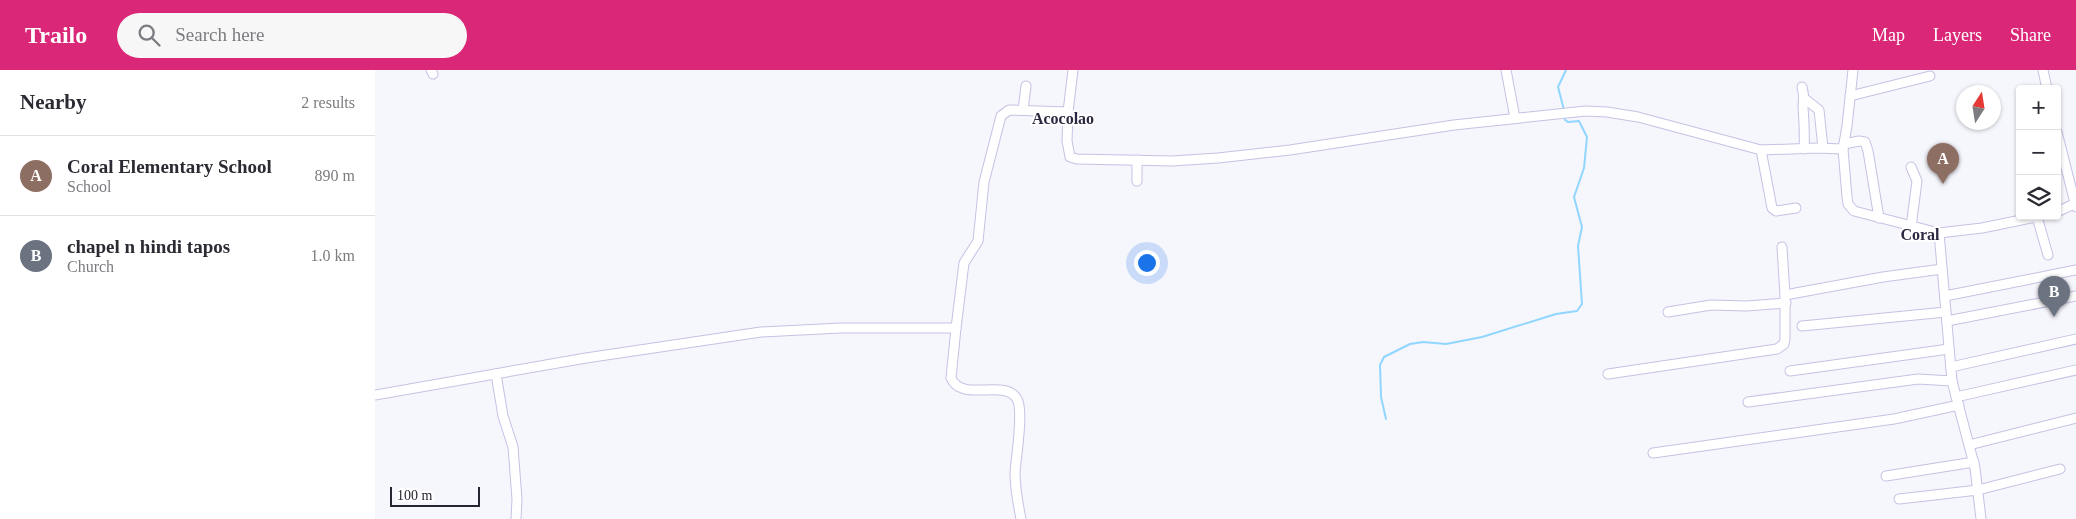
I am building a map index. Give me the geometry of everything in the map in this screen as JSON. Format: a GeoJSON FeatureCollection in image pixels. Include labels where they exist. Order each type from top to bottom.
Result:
{"type":"FeatureCollection","features":[{"type":"Feature","properties":{"kind":"street"},"geometry":{"type":"LineString","coordinates":[[1073,70],[1067,141],[1070,157],[1077,159],[1192,160],[1241,156],[1454,125],[1570,111],[1607,112],[1638,117],[1761,150],[1843,147],[1859,141],[1865,142],[1879,218]]}},
{"type":"Feature","properties":{"kind":"street"},"geometry":{"type":"LineString","coordinates":[[1506,70],[1515,118]]}},
{"type":"Feature","properties":{"kind":"street"},"geometry":{"type":"LineString","coordinates":[[1853,70],[1843,147],[1848,204],[1854,210],[1911,227],[1939,233],[1982,228],[2023,220]]}},
{"type":"Feature","properties":{"kind":"street"},"geometry":{"type":"LineString","coordinates":[[2043,70],[2046,85]]}},
{"type":"Feature","properties":{"kind":"street"},"geometry":{"type":"LineString","coordinates":[[1850,96],[1930,76]]}},
{"type":"Feature","properties":{"kind":"street"},"geometry":{"type":"LineString","coordinates":[[1023,110],[1027,86]]}},
{"type":"Feature","properties":{"kind":"street"},"geometry":{"type":"LineString","coordinates":[[1802,87],[1805,99],[1803,105],[1805,119],[1804,149]]}},
{"type":"Feature","properties":{"kind":"street"},"geometry":{"type":"LineString","coordinates":[[1805,99],[1819,110],[1823,148]]}},
{"type":"Feature","properties":{"kind":"street"},"geometry":{"type":"LineString","coordinates":[[1021,519],[1015,474],[1020,411],[1017,399],[1007,392],[961,389],[954,385],[951,378],[963,267],[978,241],[985,182],[1001,116],[1009,110],[1068,112]]}},
{"type":"Feature","properties":{"kind":"street"},"geometry":{"type":"LineString","coordinates":[[2061,147],[2076,205],[2061,211]]}},
{"type":"Feature","properties":{"kind":"street"},"geometry":{"type":"LineString","coordinates":[[1761,150],[1772,208],[1777,211],[1796,208]]}},
{"type":"Feature","properties":{"kind":"street"},"geometry":{"type":"LineString","coordinates":[[1137,160],[1137,181]]}},
{"type":"Feature","properties":{"kind":"street"},"geometry":{"type":"LineString","coordinates":[[1911,167],[1917,181],[1911,227]]}},
{"type":"Feature","properties":{"kind":"street"},"geometry":{"type":"LineString","coordinates":[[2040,220],[2048,255]]}},
{"type":"Feature","properties":{"kind":"street"},"geometry":{"type":"LineString","coordinates":[[1939,233],[1952,381],[1973,462],[1981,519]]}},
{"type":"Feature","properties":{"kind":"street"},"geometry":{"type":"LineString","coordinates":[[1608,374],[1777,349],[1784,344],[1786,299],[1782,248]]}},
{"type":"Feature","properties":{"kind":"street"},"geometry":{"type":"LineString","coordinates":[[1668,312],[1711,305],[1746,306],[1883,277],[1942,269]]}},
{"type":"Feature","properties":{"kind":"street"},"geometry":{"type":"LineString","coordinates":[[1945,296],[2076,270]]}},
{"type":"Feature","properties":{"kind":"street"},"geometry":{"type":"LineString","coordinates":[[1802,326],[1947,316],[2076,296]]}},
{"type":"Feature","properties":{"kind":"street"},"geometry":{"type":"LineString","coordinates":[[375,394],[587,358],[783,330],[956,328]]}},
{"type":"Feature","properties":{"kind":"street"},"geometry":{"type":"LineString","coordinates":[[1951,367],[2076,339]]}},
{"type":"Feature","properties":{"kind":"street"},"geometry":{"type":"LineString","coordinates":[[1790,371],[1949,348]]}},
{"type":"Feature","properties":{"kind":"street"},"geometry":{"type":"LineString","coordinates":[[1653,453],[1893,419],[2076,370]]}},
{"type":"Feature","properties":{"kind":"street"},"geometry":{"type":"LineString","coordinates":[[496,374],[503,416],[513,448],[517,499],[516,519]]}},
{"type":"Feature","properties":{"kind":"street"},"geometry":{"type":"LineString","coordinates":[[1748,402],[1917,379],[1952,381]]}},
{"type":"Feature","properties":{"kind":"street"},"geometry":{"type":"LineString","coordinates":[[1969,445],[2076,418]]}},
{"type":"Feature","properties":{"kind":"street"},"geometry":{"type":"LineString","coordinates":[[1887,476],[1973,462]]}},
{"type":"Feature","properties":{"kind":"street"},"geometry":{"type":"LineString","coordinates":[[1899,499],[1978,490],[2061,469]]}},
{"type":"Feature","properties":{"kind":"waterway"},"geometry":{"type":"LineString","coordinates":[[1564,110],[1558,87],[1566,70]]}},
{"type":"Feature","properties":{"kind":"waterway"},"geometry":{"type":"LineString","coordinates":[[1386,419],[1381,397],[1380,365],[1384,357],[1410,344],[1423,342],[1446,344],[1482,337],[1556,314],[1577,311],[1582,304],[1578,246],[1582,227],[1574,197],[1584,168],[1587,137],[1579,121],[1568,122],[1565,120],[1564,115]]}},
{"type":"Feature","properties":{"kind":"place","name":"Coral Elementary School"},"geometry":{"type":"Point","coordinates":[1943,184]}},
{"type":"Feature","properties":{"kind":"place","name":"chapel n hindi tapos"},"geometry":{"type":"Point","coordinates":[2054,317]}},
{"type":"Feature","properties":{"kind":"district","name":"Acocolao"},"geometry":{"type":"Point","coordinates":[1063,118]}},
{"type":"Feature","properties":{"kind":"district","name":"Coral"},"geometry":{"type":"Point","coordinates":[1920,234]}}]}
